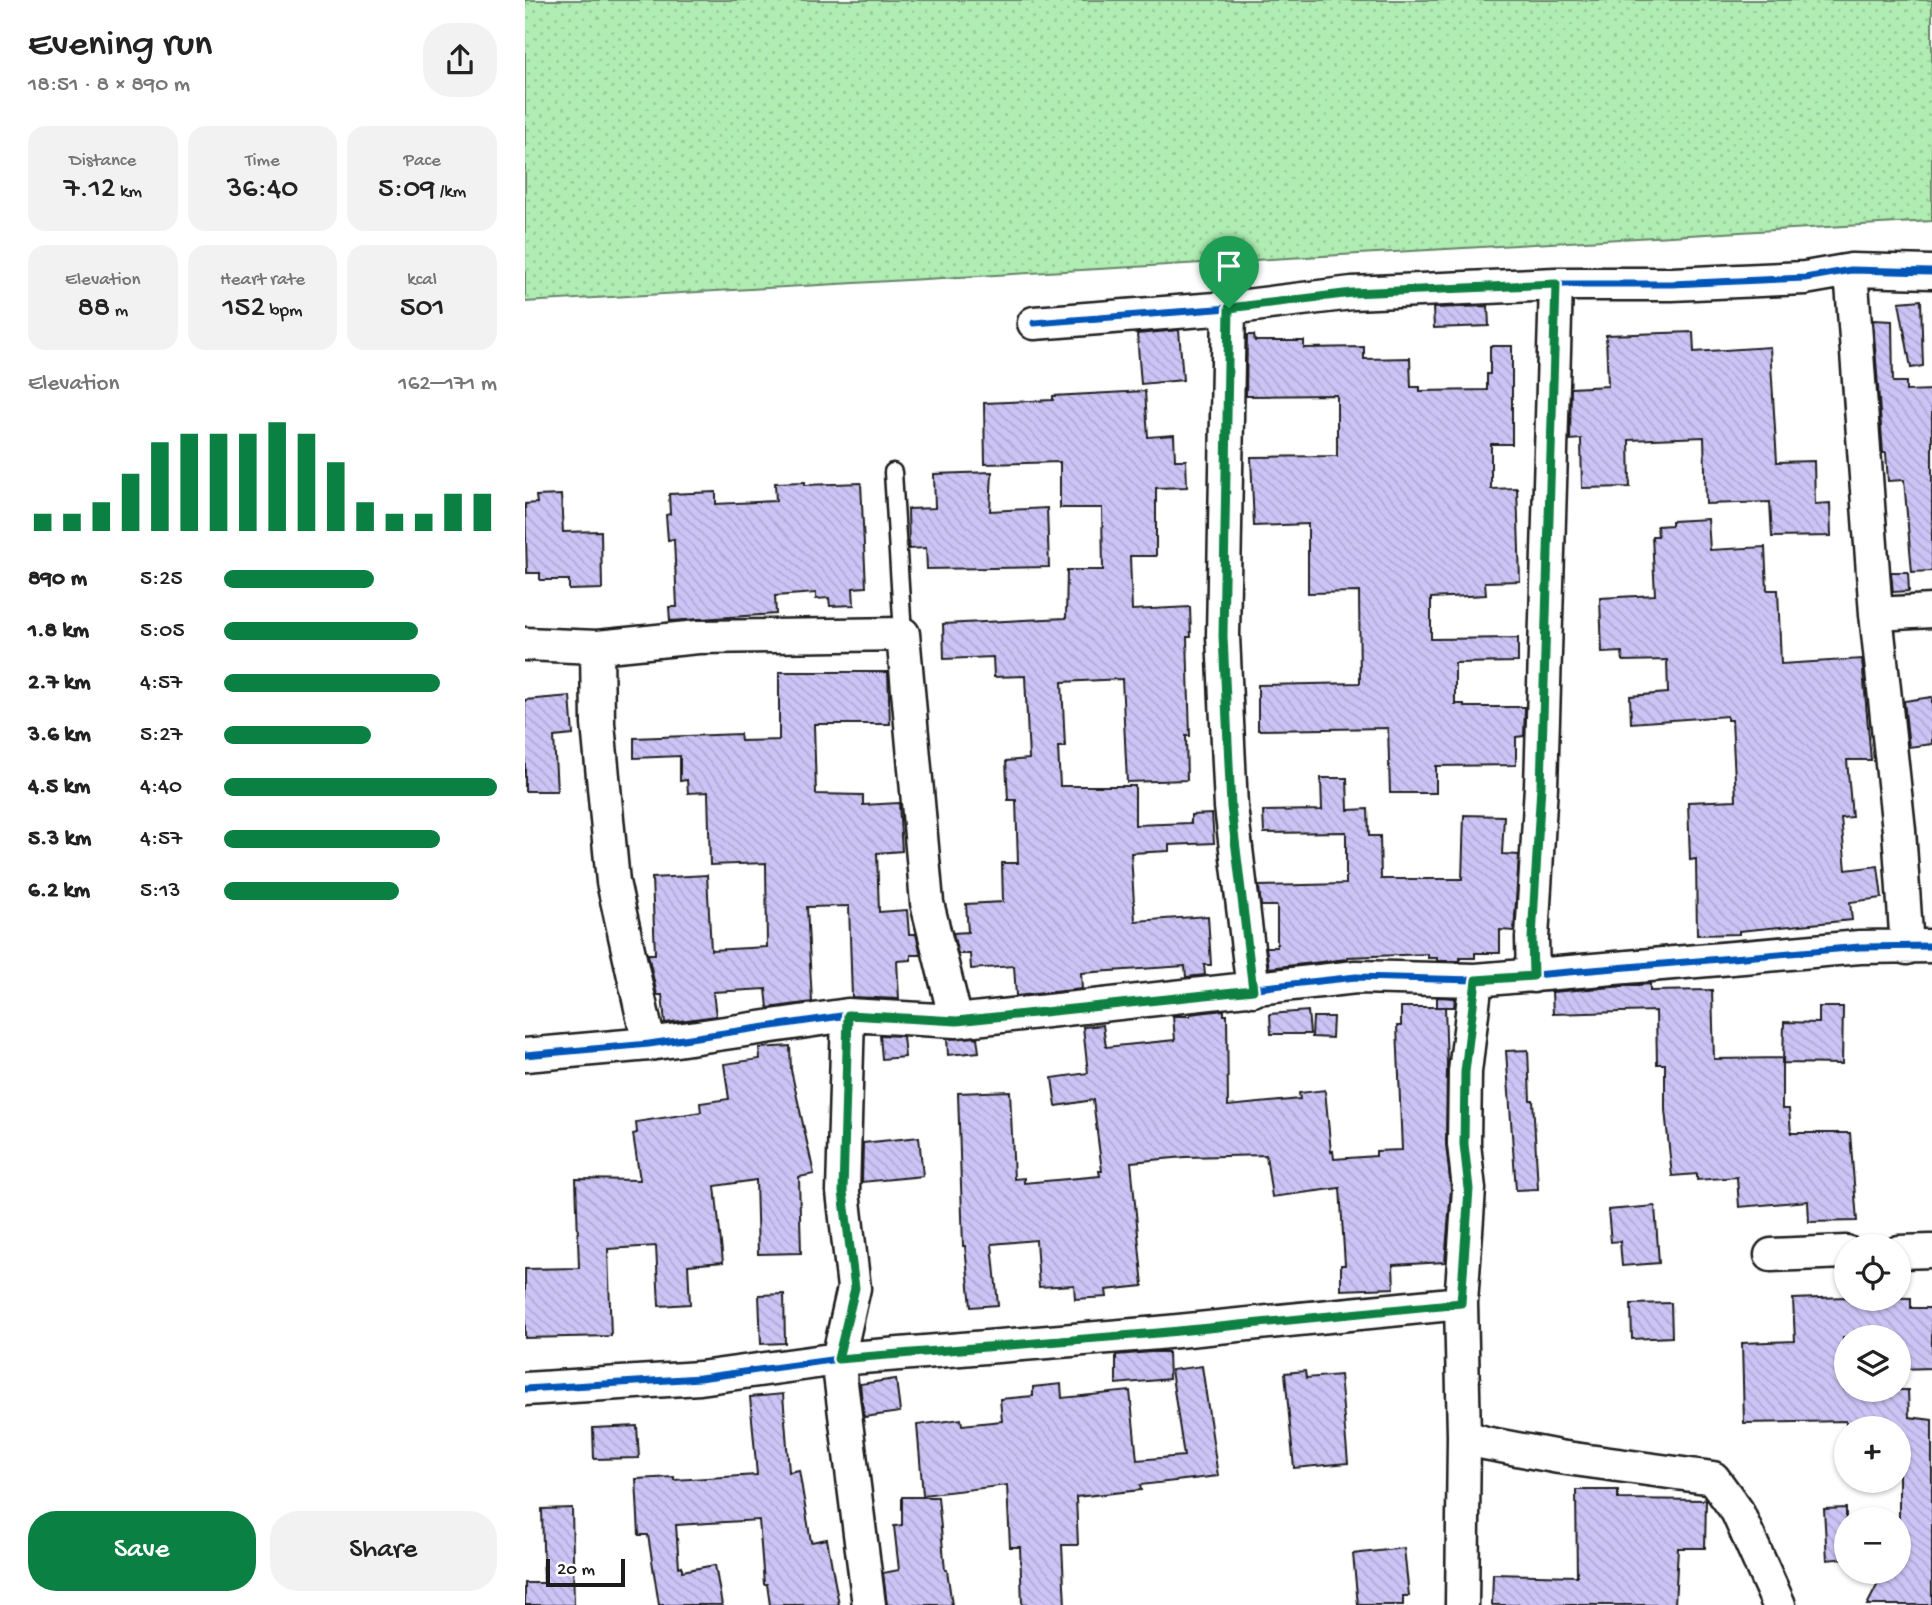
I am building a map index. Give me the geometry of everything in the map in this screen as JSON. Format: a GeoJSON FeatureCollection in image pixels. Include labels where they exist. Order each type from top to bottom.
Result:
{"type":"FeatureCollection","features":[{"type":"Feature","properties":{"kind":"street"},"geometry":{"type":"LineString","coordinates":[[525,1055],[649,1044],[848,1015],[957,1021],[1356,977],[1476,980],[1860,947],[1919,947],[1900,841],[1877,614],[1851,270]]}},
{"type":"Feature","properties":{"kind":"street"},"geometry":{"type":"LineString","coordinates":[[1034,323],[1229,308],[1352,293],[1556,284],[1672,284],[1805,278],[1851,270],[1932,272]]}},
{"type":"Feature","properties":{"kind":"street"},"geometry":{"type":"LineString","coordinates":[[1533,976],[1532,938],[1541,786],[1556,284]]}},
{"type":"Feature","properties":{"kind":"street"},"geometry":{"type":"LineString","coordinates":[[1229,308],[1223,636],[1231,807],[1253,990]]}},
{"type":"Feature","properties":{"kind":"street"},"geometry":{"type":"LineString","coordinates":[[1877,614],[1932,611]]}},
{"type":"Feature","properties":{"kind":"street"},"geometry":{"type":"LineString","coordinates":[[525,644],[597,647],[698,637],[903,634],[927,903],[957,1021]]}},
{"type":"Feature","properties":{"kind":"street"},"geometry":{"type":"LineString","coordinates":[[597,647],[598,724],[613,883],[649,1044]]}},
{"type":"Feature","properties":{"kind":"street"},"geometry":{"type":"LineString","coordinates":[[1462,1605],[1464,1436],[1461,1303],[1469,1189],[1464,1144],[1465,1072],[1476,980]]}},
{"type":"Feature","properties":{"kind":"street"},"geometry":{"type":"LineString","coordinates":[[848,1015],[843,1192],[855,1288],[838,1359],[869,1605]]}},
{"type":"Feature","properties":{"kind":"street"},"geometry":{"type":"LineString","coordinates":[[1911,1252],[1932,1251]]}},
{"type":"Feature","properties":{"kind":"street"},"geometry":{"type":"LineString","coordinates":[[1771,1255],[1834,1252]]}},
{"type":"Feature","properties":{"kind":"street"},"geometry":{"type":"LineString","coordinates":[[525,1389],[700,1378],[838,1359],[1158,1333],[1461,1303]]}},
{"type":"Feature","properties":{"kind":"street"},"geometry":{"type":"LineString","coordinates":[[1464,1436],[1485,1443],[1559,1457],[1713,1478],[1737,1511],[1780,1605]]}},
{"type":"Feature","properties":{"kind":"lane"},"geometry":{"type":"LineString","coordinates":[[893,472],[903,634]]}},
{"type":"Feature","properties":{"kind":"green space"},"geometry":{"type":"Polygon","coordinates":[[[525,0],[1932,0],[1932,221],[525,302],[525,0]]]}},
{"type":"Feature","properties":{"kind":"building"},"geometry":{"type":"Polygon","coordinates":[[[1921,300],[1923,366],[1911,368],[1899,302],[1921,300]]]}},
{"type":"Feature","properties":{"kind":"building"},"geometry":{"type":"Polygon","coordinates":[[[1488,306],[1489,326],[1434,328],[1433,308],[1488,306]]]}},
{"type":"Feature","properties":{"kind":"building"},"geometry":{"type":"Polygon","coordinates":[[[1873,320],[1892,321],[1893,382],[1906,382],[1906,391],[1932,390],[1932,571],[1912,572],[1904,480],[1888,481],[1886,453],[1883,453],[1873,320]]]}},
{"type":"Feature","properties":{"kind":"building"},"geometry":{"type":"Polygon","coordinates":[[[1179,330],[1183,380],[1141,384],[1137,334],[1179,330]]]}},
{"type":"Feature","properties":{"kind":"building"},"geometry":{"type":"Polygon","coordinates":[[[1693,332],[1694,352],[1770,347],[1777,462],[1814,461],[1815,504],[1830,503],[1831,536],[1772,537],[1770,502],[1706,504],[1704,437],[1629,440],[1630,487],[1582,488],[1581,439],[1570,440],[1571,388],[1608,386],[1606,335],[1693,332]]]}},
{"type":"Feature","properties":{"kind":"building"},"geometry":{"type":"Polygon","coordinates":[[[1247,335],[1254,335],[1255,341],[1304,341],[1304,348],[1364,347],[1364,359],[1410,358],[1411,387],[1420,387],[1420,391],[1487,390],[1490,346],[1512,346],[1512,444],[1491,444],[1491,489],[1517,488],[1520,581],[1485,582],[1486,595],[1431,598],[1431,639],[1518,638],[1518,662],[1455,663],[1455,704],[1464,704],[1464,707],[1525,707],[1524,736],[1516,737],[1516,765],[1436,766],[1436,793],[1390,793],[1388,728],[1258,730],[1258,685],[1360,683],[1359,592],[1308,593],[1308,524],[1254,526],[1251,457],[1337,456],[1337,395],[1246,396],[1247,335]]]}},
{"type":"Feature","properties":{"kind":"building"},"geometry":{"type":"Polygon","coordinates":[[[1145,391],[1148,437],[1174,435],[1175,460],[1186,460],[1187,487],[1156,488],[1156,556],[1130,556],[1132,610],[1190,607],[1191,637],[1187,637],[1190,736],[1186,736],[1187,780],[1127,782],[1122,679],[1062,682],[1065,747],[1058,747],[1060,786],[1135,786],[1135,825],[1191,823],[1191,815],[1212,814],[1214,843],[1169,845],[1169,851],[1131,853],[1135,921],[1208,916],[1211,965],[1204,965],[1205,975],[1186,977],[1185,966],[1081,973],[1082,989],[1016,996],[1014,966],[971,969],[970,954],[958,954],[953,933],[968,932],[966,904],[1003,902],[1002,863],[1018,863],[1016,800],[1008,800],[1006,761],[1029,759],[1025,676],[994,677],[993,657],[944,659],[943,624],[1066,618],[1067,570],[1103,570],[1102,508],[1060,508],[1060,462],[985,464],[984,403],[1053,400],[1053,396],[1145,391]]]}},
{"type":"Feature","properties":{"kind":"building"},"geometry":{"type":"Polygon","coordinates":[[[992,472],[990,511],[1047,508],[1049,567],[927,569],[926,548],[909,549],[908,509],[935,508],[934,474],[992,472]]]}},
{"type":"Feature","properties":{"kind":"building"},"geometry":{"type":"Polygon","coordinates":[[[805,482],[805,485],[861,483],[866,587],[853,588],[854,605],[830,606],[829,598],[816,599],[816,593],[775,596],[776,614],[670,621],[669,607],[677,607],[674,539],[668,540],[666,515],[670,514],[669,494],[716,492],[716,504],[776,501],[775,483],[805,482]]]}},
{"type":"Feature","properties":{"kind":"building"},"geometry":{"type":"Polygon","coordinates":[[[561,495],[563,532],[601,531],[602,589],[569,590],[569,580],[540,580],[540,573],[527,573],[525,504],[537,503],[536,496],[561,495]]]}},
{"type":"Feature","properties":{"kind":"building"},"geometry":{"type":"Polygon","coordinates":[[[1708,519],[1710,550],[1765,547],[1767,590],[1778,590],[1781,664],[1862,659],[1871,760],[1847,760],[1852,817],[1841,818],[1846,870],[1878,866],[1882,898],[1850,902],[1852,920],[1739,931],[1739,934],[1697,935],[1696,859],[1690,860],[1688,802],[1736,800],[1732,720],[1727,720],[1727,716],[1631,723],[1630,696],[1668,693],[1667,660],[1623,661],[1622,652],[1602,653],[1600,598],[1655,595],[1652,536],[1658,536],[1657,526],[1672,525],[1672,521],[1708,519]]]}},
{"type":"Feature","properties":{"kind":"building"},"geometry":{"type":"Polygon","coordinates":[[[1891,572],[1908,572],[1909,591],[1893,592],[1891,572]]]}},
{"type":"Feature","properties":{"kind":"building"},"geometry":{"type":"Polygon","coordinates":[[[779,672],[888,672],[890,724],[814,724],[816,794],[863,795],[863,805],[899,803],[902,851],[877,853],[879,912],[907,910],[909,934],[916,934],[921,955],[911,955],[911,960],[897,961],[899,999],[852,997],[849,906],[807,907],[812,1002],[768,1008],[766,989],[713,992],[716,1016],[665,1023],[662,995],[657,995],[648,954],[655,954],[652,878],[707,875],[711,950],[767,947],[766,863],[710,865],[708,792],[688,793],[687,780],[680,781],[680,756],[634,758],[634,738],[740,734],[741,741],[779,740],[779,672]]]}},
{"type":"Feature","properties":{"kind":"building"},"geometry":{"type":"Polygon","coordinates":[[[570,696],[573,735],[554,737],[557,791],[525,791],[525,700],[570,696]]]}},
{"type":"Feature","properties":{"kind":"building"},"geometry":{"type":"Polygon","coordinates":[[[1932,697],[1932,744],[1909,747],[1904,701],[1932,697]]]}},
{"type":"Feature","properties":{"kind":"building"},"geometry":{"type":"Polygon","coordinates":[[[1321,778],[1347,778],[1348,810],[1368,809],[1369,836],[1380,836],[1381,879],[1462,879],[1464,815],[1504,816],[1502,854],[1519,855],[1514,931],[1500,930],[1500,953],[1475,953],[1475,958],[1460,958],[1460,961],[1437,961],[1437,958],[1428,958],[1428,954],[1347,957],[1269,968],[1266,947],[1277,947],[1277,906],[1261,906],[1259,886],[1346,884],[1346,832],[1264,833],[1263,811],[1322,810],[1321,778]]]}},
{"type":"Feature","properties":{"kind":"building"},"geometry":{"type":"Polygon","coordinates":[[[1650,984],[1650,991],[1712,990],[1714,1059],[1782,1058],[1782,1109],[1789,1109],[1791,1133],[1850,1133],[1857,1221],[1809,1222],[1808,1201],[1739,1207],[1737,1177],[1697,1180],[1697,1174],[1672,1176],[1665,1110],[1665,1064],[1657,1064],[1656,1011],[1553,1014],[1552,992],[1650,984]]]}},
{"type":"Feature","properties":{"kind":"building"},"geometry":{"type":"Polygon","coordinates":[[[1437,997],[1455,998],[1454,1007],[1437,1007],[1437,997]]]}},
{"type":"Feature","properties":{"kind":"building"},"geometry":{"type":"Polygon","coordinates":[[[1401,1007],[1445,1007],[1446,1144],[1451,1189],[1445,1262],[1393,1265],[1394,1288],[1341,1290],[1341,1265],[1345,1265],[1340,1188],[1272,1197],[1266,1155],[1185,1157],[1131,1162],[1143,1286],[1106,1290],[1107,1297],[1075,1299],[1074,1285],[1039,1287],[1036,1240],[992,1244],[998,1305],[971,1307],[963,1246],[958,1093],[1010,1091],[1014,1179],[1024,1178],[1024,1183],[1100,1176],[1099,1171],[1102,1171],[1093,1100],[1056,1106],[1052,1078],[1088,1073],[1083,1027],[1103,1025],[1106,1047],[1175,1040],[1173,1016],[1224,1010],[1224,1015],[1227,1015],[1228,1106],[1300,1099],[1299,1093],[1325,1090],[1334,1159],[1376,1156],[1376,1151],[1402,1150],[1397,1026],[1401,1026],[1401,1007]]]}},
{"type":"Feature","properties":{"kind":"building"},"geometry":{"type":"Polygon","coordinates":[[[1819,1007],[1843,1007],[1842,1064],[1783,1063],[1784,1022],[1819,1023],[1819,1007]]]}},
{"type":"Feature","properties":{"kind":"building"},"geometry":{"type":"Polygon","coordinates":[[[1308,1011],[1310,1034],[1271,1034],[1270,1014],[1308,1011]]]}},
{"type":"Feature","properties":{"kind":"building"},"geometry":{"type":"Polygon","coordinates":[[[1313,1017],[1333,1017],[1332,1038],[1312,1037],[1313,1017]]]}},
{"type":"Feature","properties":{"kind":"building"},"geometry":{"type":"Polygon","coordinates":[[[880,1035],[903,1036],[905,1057],[882,1059],[880,1035]]]}},
{"type":"Feature","properties":{"kind":"building"},"geometry":{"type":"Polygon","coordinates":[[[977,1037],[979,1052],[948,1055],[947,1039],[977,1037]]]}},
{"type":"Feature","properties":{"kind":"building"},"geometry":{"type":"Polygon","coordinates":[[[790,1046],[791,1070],[814,1174],[799,1177],[801,1253],[758,1254],[756,1180],[715,1186],[723,1262],[688,1265],[690,1304],[659,1306],[656,1246],[608,1249],[611,1336],[525,1338],[525,1269],[579,1268],[576,1179],[640,1180],[633,1134],[637,1133],[636,1122],[701,1112],[700,1103],[729,1099],[724,1064],[760,1059],[759,1048],[790,1046]]]}},
{"type":"Feature","properties":{"kind":"building"},"geometry":{"type":"Polygon","coordinates":[[[1528,1050],[1538,1189],[1516,1190],[1506,1051],[1528,1050]]]}},
{"type":"Feature","properties":{"kind":"building"},"geometry":{"type":"Polygon","coordinates":[[[919,1137],[923,1176],[862,1182],[863,1143],[919,1137]]]}},
{"type":"Feature","properties":{"kind":"building"},"geometry":{"type":"Polygon","coordinates":[[[1655,1206],[1659,1263],[1622,1266],[1620,1241],[1611,1242],[1608,1210],[1655,1206]]]}},
{"type":"Feature","properties":{"kind":"building"},"geometry":{"type":"Polygon","coordinates":[[[784,1294],[785,1343],[761,1344],[759,1295],[784,1294]]]}},
{"type":"Feature","properties":{"kind":"building"},"geometry":{"type":"Polygon","coordinates":[[[1834,1297],[1834,1311],[1911,1311],[1911,1308],[1932,1308],[1932,1368],[1911,1369],[1911,1325],[1834,1325],[1834,1402],[1908,1402],[1909,1416],[1834,1416],[1834,1421],[1744,1423],[1742,1343],[1795,1341],[1793,1299],[1834,1297]]]}},
{"type":"Feature","properties":{"kind":"building"},"geometry":{"type":"Polygon","coordinates":[[[1671,1303],[1672,1337],[1632,1339],[1631,1304],[1671,1303]]]}},
{"type":"Feature","properties":{"kind":"building"},"geometry":{"type":"Polygon","coordinates":[[[1168,1352],[1169,1379],[1116,1384],[1116,1355],[1168,1352]]]}},
{"type":"Feature","properties":{"kind":"building"},"geometry":{"type":"Polygon","coordinates":[[[1202,1366],[1218,1476],[1140,1485],[1141,1490],[1076,1497],[1078,1545],[1062,1545],[1065,1605],[1022,1605],[1020,1547],[1010,1547],[1007,1485],[923,1495],[917,1425],[961,1419],[962,1425],[1002,1421],[1000,1399],[1033,1396],[1033,1387],[1061,1384],[1062,1398],[1130,1391],[1137,1460],[1184,1456],[1171,1370],[1202,1366]]]}},
{"type":"Feature","properties":{"kind":"building"},"geometry":{"type":"Polygon","coordinates":[[[1305,1371],[1306,1378],[1340,1375],[1348,1463],[1294,1468],[1285,1373],[1305,1371]]]}},
{"type":"Feature","properties":{"kind":"building"},"geometry":{"type":"Polygon","coordinates":[[[896,1379],[900,1412],[864,1417],[860,1384],[896,1379]]]}},
{"type":"Feature","properties":{"kind":"building"},"geometry":{"type":"Polygon","coordinates":[[[783,1394],[789,1472],[799,1470],[811,1542],[827,1539],[839,1605],[770,1605],[767,1584],[764,1584],[759,1520],[676,1525],[679,1567],[682,1566],[682,1571],[715,1565],[722,1605],[659,1605],[648,1535],[639,1535],[636,1479],[674,1477],[674,1480],[757,1475],[750,1397],[783,1394]]]}},
{"type":"Feature","properties":{"kind":"building"},"geometry":{"type":"Polygon","coordinates":[[[1911,1417],[1932,1420],[1932,1605],[1867,1605],[1878,1584],[1911,1584],[1911,1507],[1899,1507],[1899,1493],[1911,1493],[1911,1417]]]}},
{"type":"Feature","properties":{"kind":"building"},"geometry":{"type":"Polygon","coordinates":[[[637,1426],[639,1458],[594,1459],[593,1428],[637,1426]]]}},
{"type":"Feature","properties":{"kind":"building"},"geometry":{"type":"Polygon","coordinates":[[[1576,1490],[1618,1490],[1618,1499],[1706,1500],[1705,1548],[1678,1548],[1675,1605],[1492,1605],[1493,1574],[1577,1576],[1576,1490]]]}},
{"type":"Feature","properties":{"kind":"building"},"geometry":{"type":"Polygon","coordinates":[[[902,1497],[938,1497],[945,1570],[952,1605],[887,1605],[883,1573],[899,1570],[894,1526],[902,1525],[902,1497]]]}},
{"type":"Feature","properties":{"kind":"building"},"geometry":{"type":"Polygon","coordinates":[[[572,1508],[574,1605],[525,1605],[525,1583],[544,1583],[542,1509],[572,1508]]]}},
{"type":"Feature","properties":{"kind":"building"},"geometry":{"type":"Polygon","coordinates":[[[1824,1509],[1834,1509],[1834,1559],[1827,1560],[1824,1509]]]}},
{"type":"Feature","properties":{"kind":"building"},"geometry":{"type":"Polygon","coordinates":[[[1404,1548],[1409,1596],[1403,1596],[1403,1605],[1358,1605],[1353,1554],[1404,1548]]]}},
{"type":"Feature","properties":{"kind":"cycle path"},"geometry":{"type":"LineString","coordinates":[[1034,323],[1229,308],[1352,293],[1556,284],[1672,284],[1805,278],[1851,270],[1932,272]]}},
{"type":"Feature","properties":{"kind":"cycle path"},"geometry":{"type":"LineString","coordinates":[[525,1055],[649,1044],[848,1015],[956,1021],[1356,977],[1476,980],[1860,947],[1932,946]]}},
{"type":"Feature","properties":{"kind":"cycle path"},"geometry":{"type":"LineString","coordinates":[[525,1389],[700,1378],[838,1359],[1158,1333],[1461,1303]]}},
{"type":"Feature","properties":{"kind":"route"},"geometry":{"type":"LineString","coordinates":[[1556,284],[1541,786],[1532,938],[1533,976],[1476,980],[1465,1072],[1464,1144],[1469,1189],[1461,1303],[1158,1333],[838,1359],[855,1288],[843,1192],[848,1015],[957,1021],[1253,990],[1231,807],[1223,636],[1229,308],[1352,293],[1556,284]]}}]}
